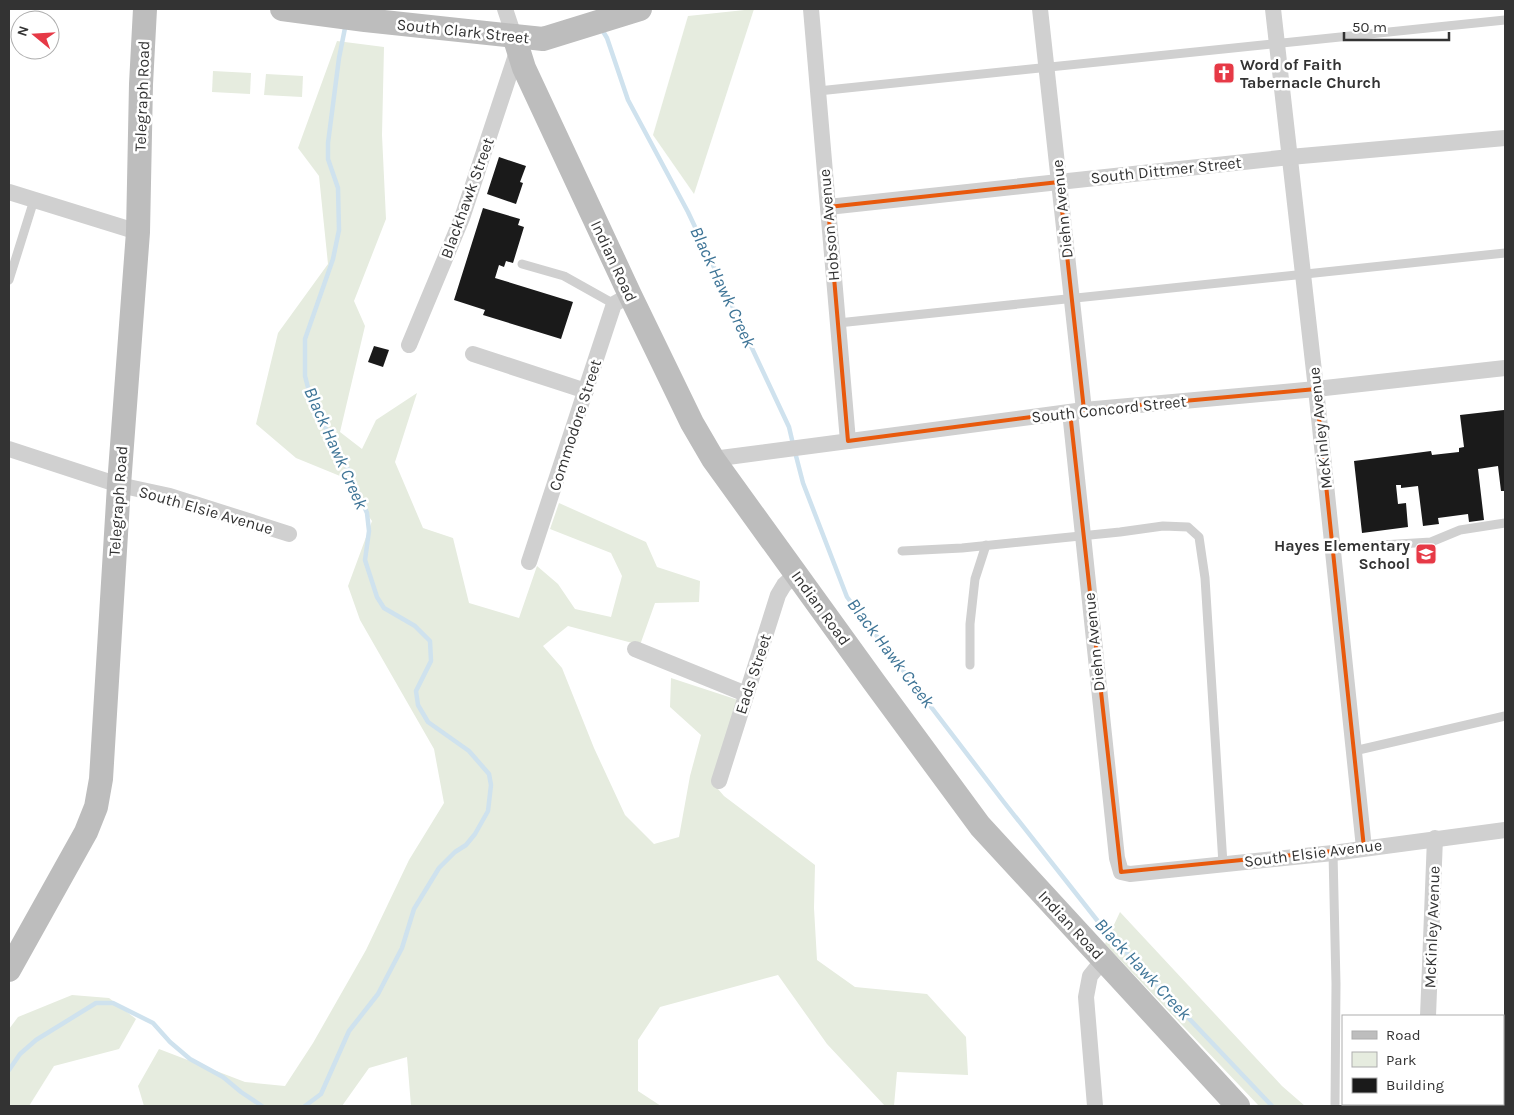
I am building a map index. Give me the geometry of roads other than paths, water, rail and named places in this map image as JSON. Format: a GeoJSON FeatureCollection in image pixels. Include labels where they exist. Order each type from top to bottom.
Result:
{"type":"FeatureCollection","features":[{"type":"Feature","properties":{"kind":"street","name":"Telegraph Road"},"geometry":{"type":"LineString","coordinates":[[9,970],[86,832],[96,807],[101,779],[119,485],[138,232],[141,84],[145,9]]}},
{"type":"Feature","properties":{"kind":"street","name":"South Clark Street"},"geometry":{"type":"LineString","coordinates":[[282,9],[516,43],[543,39],[640,9]]}},
{"type":"Feature","properties":{"kind":"street"},"geometry":{"type":"LineString","coordinates":[[505,9],[516,43]]}},
{"type":"Feature","properties":{"kind":"street","name":"Hobson Avenue"},"geometry":{"type":"LineString","coordinates":[[810,9],[848,441]]}},
{"type":"Feature","properties":{"kind":"street","name":"Diehn Avenue"},"geometry":{"type":"LineString","coordinates":[[1040,9],[1072,299],[1083,535],[1117,858],[1121,872]]}},
{"type":"Feature","properties":{"kind":"street","name":"McKinley Avenue"},"geometry":{"type":"LineString","coordinates":[[1273,9],[1316,388],[1364,848]]}},
{"type":"Feature","properties":{"kind":"street","name":"Indian Road"},"geometry":{"type":"LineString","coordinates":[[516,43],[524,68],[622,300],[714,459],[980,826],[1238,1106]]}},
{"type":"Feature","properties":{"kind":"street","name":"Blackhawk Street"},"geometry":{"type":"LineString","coordinates":[[409,345],[462,218],[516,43]]}},
{"type":"Feature","properties":{"kind":"street","name":"South Dittmer Street"},"geometry":{"type":"LineString","coordinates":[[828,208],[1290,157],[1505,138]]}},
{"type":"Feature","properties":{"kind":"street"},"geometry":{"type":"LineString","coordinates":[[9,192],[138,232]]}},
{"type":"Feature","properties":{"kind":"street","name":"Commodore Street"},"geometry":{"type":"LineString","coordinates":[[529,562],[586,391],[622,300]]}},
{"type":"Feature","properties":{"kind":"street"},"geometry":{"type":"LineString","coordinates":[[473,354],[586,391]]}},
{"type":"Feature","properties":{"kind":"street","name":"South Concord Street"},"geometry":{"type":"LineString","coordinates":[[714,459],[1077,411],[1505,368]]}},
{"type":"Feature","properties":{"kind":"street","name":"South Elsie Avenue"},"geometry":{"type":"LineString","coordinates":[[9,449],[119,485],[170,496],[289,534]]}},
{"type":"Feature","properties":{"kind":"street","name":"Eads Street"},"geometry":{"type":"LineString","coordinates":[[719,781],[778,595],[784,585],[796,574]]}},
{"type":"Feature","properties":{"kind":"street"},"geometry":{"type":"LineString","coordinates":[[635,649],[746,694]]}},
{"type":"Feature","properties":{"kind":"street","name":"South Elsie Avenue"},"geometry":{"type":"LineString","coordinates":[[1121,872],[1130,874],[1333,853],[1505,830]]}},
{"type":"Feature","properties":{"kind":"street","name":"McKinley Avenue"},"geometry":{"type":"LineString","coordinates":[[1428,1015],[1435,838]]}},
{"type":"Feature","properties":{"kind":"street"},"geometry":{"type":"LineString","coordinates":[[1095,1106],[1086,997],[1090,976],[1103,960]]}},
{"type":"Feature","properties":{"kind":"lane"},"geometry":{"type":"LineString","coordinates":[[818,91],[1505,20]]}},
{"type":"Feature","properties":{"kind":"lane"},"geometry":{"type":"LineString","coordinates":[[9,280],[34,200]]}},
{"type":"Feature","properties":{"kind":"lane"},"geometry":{"type":"LineString","coordinates":[[838,323],[1505,253]]}},
{"type":"Feature","properties":{"kind":"lane"},"geometry":{"type":"LineString","coordinates":[[522,264],[564,276],[622,300]]}},
{"type":"Feature","properties":{"kind":"lane"},"geometry":{"type":"LineString","coordinates":[[1333,548],[1431,542],[1460,530],[1505,523]]}},
{"type":"Feature","properties":{"kind":"lane"},"geometry":{"type":"LineString","coordinates":[[902,550],[962,548],[1163,526],[1188,527],[1200,537],[1205,578],[1223,864]]}},
{"type":"Feature","properties":{"kind":"lane"},"geometry":{"type":"LineString","coordinates":[[970,665],[970,624],[975,579],[986,545]]}},
{"type":"Feature","properties":{"kind":"lane"},"geometry":{"type":"LineString","coordinates":[[1354,751],[1505,716]]}},
{"type":"Feature","properties":{"kind":"lane"},"geometry":{"type":"LineString","coordinates":[[1333,853],[1336,984],[1335,1106]]}},
{"type":"Feature","properties":{"kind":"waterway","name":"Black Hawk Creek"},"geometry":{"type":"LineString","coordinates":[[305,1106],[321,1094],[349,1031],[378,994],[402,948],[414,909],[439,868],[455,852],[466,845],[475,834],[488,811],[491,785],[489,774],[469,751],[428,722],[418,705],[416,691],[431,661],[430,641],[415,626],[384,608],[377,597],[365,560],[369,531],[367,513],[346,465],[312,403],[305,376],[305,339],[333,259],[339,230],[338,188],[328,159],[328,143],[339,58],[346,23]]}},
{"type":"Feature","properties":{"kind":"waterway","name":"Black Hawk Creek"},"geometry":{"type":"LineString","coordinates":[[601,28],[607,38],[628,100],[688,212],[789,427],[793,444]]}},
{"type":"Feature","properties":{"kind":"waterway","name":"Black Hawk Creek"},"geometry":{"type":"LineString","coordinates":[[795,452],[803,483],[847,597],[1003,801],[1104,929],[1272,1106]]}},
{"type":"Feature","properties":{"kind":"waterway","name":"Black Hawk Creek"},"geometry":{"type":"LineString","coordinates":[[9,1070],[20,1054],[36,1040],[96,1003],[113,1003],[153,1023],[170,1042],[190,1059],[223,1077],[262,1106]]}},
{"type":"Feature","properties":{"kind":"place","name":"Word of Faith Tabernacle Church"},"geometry":{"type":"Point","coordinates":[1224,73]}},
{"type":"Feature","properties":{"kind":"place","name":"Hayes Elementary School"},"geometry":{"type":"Point","coordinates":[1426,554]}}]}
